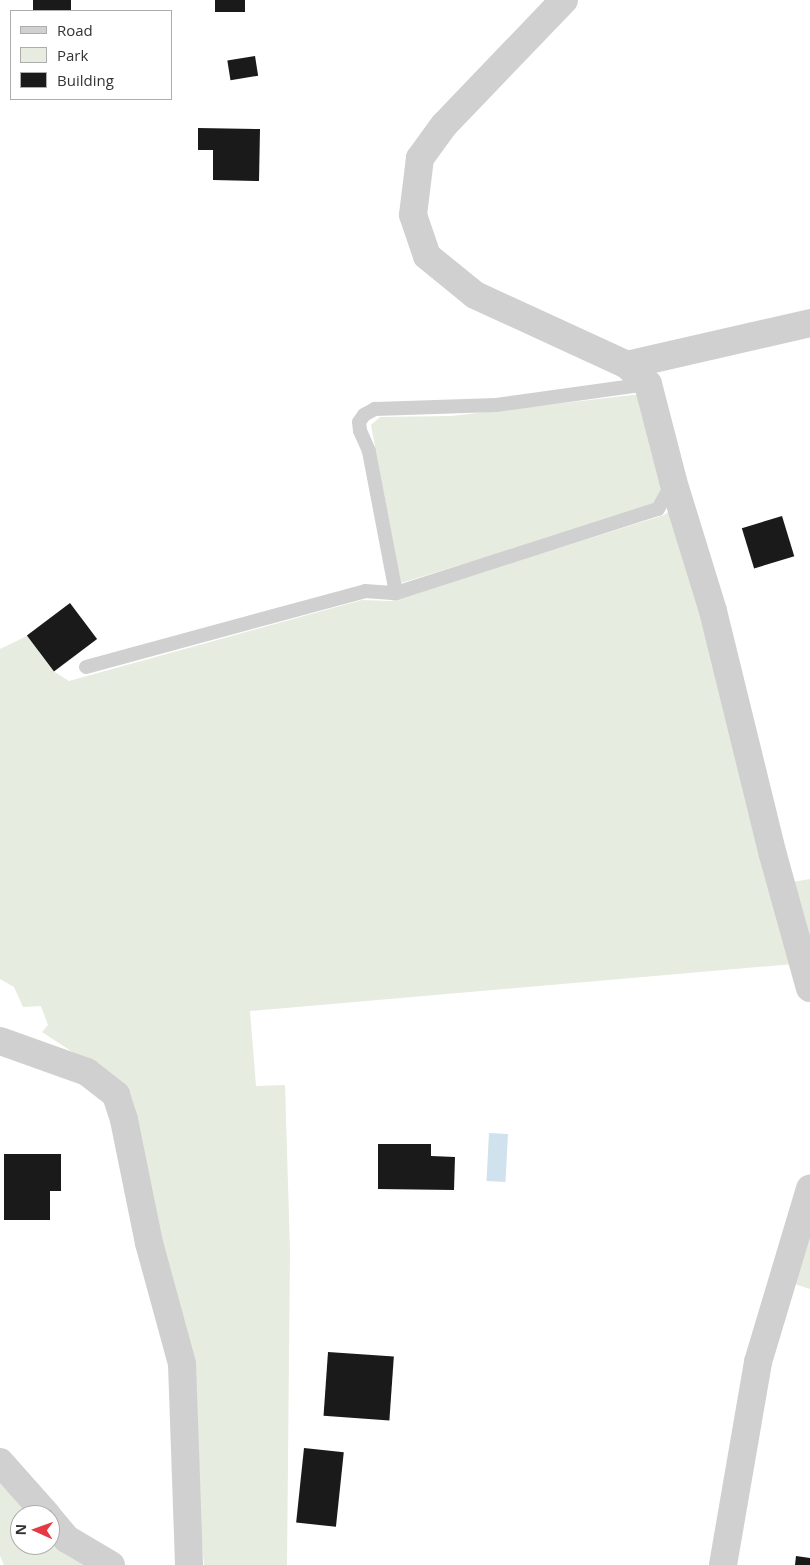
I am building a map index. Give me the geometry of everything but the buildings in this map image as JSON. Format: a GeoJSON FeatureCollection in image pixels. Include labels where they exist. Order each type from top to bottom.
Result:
{"type":"FeatureCollection","features":[{"type":"Feature","properties":{"kind":"street"},"geometry":{"type":"LineString","coordinates":[[564,0],[444,125],[420,158],[413,214],[427,256],[474,295],[627,365],[648,384],[673,481],[713,611],[773,854],[810,988]]}},
{"type":"Feature","properties":{"kind":"street"},"geometry":{"type":"LineString","coordinates":[[627,365],[810,323]]}},
{"type":"Feature","properties":{"kind":"street"},"geometry":{"type":"LineString","coordinates":[[0,1041],[87,1072],[116,1095],[124,1120],[148,1243],[182,1364],[189,1565]]}},
{"type":"Feature","properties":{"kind":"street"},"geometry":{"type":"LineString","coordinates":[[723,1565],[758,1362],[810,1189]]}},
{"type":"Feature","properties":{"kind":"street"},"geometry":{"type":"LineString","coordinates":[[0,1462],[38,1505]]}},
{"type":"Feature","properties":{"kind":"street"},"geometry":{"type":"LineString","coordinates":[[60,1531],[67,1539],[111,1565]]}},
{"type":"Feature","properties":{"kind":"lane"},"geometry":{"type":"LineString","coordinates":[[396,593],[369,451],[360,431],[359,422],[364,414],[375,409],[496,405],[648,384]]}},
{"type":"Feature","properties":{"kind":"lane"},"geometry":{"type":"LineString","coordinates":[[86,667],[365,591],[396,593],[658,510],[673,481]]}},
{"type":"Feature","properties":{"kind":"green space"},"geometry":{"type":"Polygon","coordinates":[[[641,394],[663,491],[651,506],[401,583],[371,425],[380,417],[451,416],[641,394]]]}},
{"type":"Feature","properties":{"kind":"green space"},"geometry":{"type":"Polygon","coordinates":[[[674,508],[794,964],[250,1011],[256,1086],[285,1085],[290,1250],[287,1565],[204,1565],[197,1488],[131,1117],[77,1055],[42,1032],[48,1025],[41,1006],[23,1007],[14,987],[0,979],[0,649],[27,636],[53,671],[69,681],[362,600],[391,601],[664,515],[674,508]]]}},
{"type":"Feature","properties":{"kind":"green space"},"geometry":{"type":"Polygon","coordinates":[[[810,879],[810,946],[792,882],[810,879]]]}},
{"type":"Feature","properties":{"kind":"green space"},"geometry":{"type":"Polygon","coordinates":[[[810,1200],[810,1289],[785,1281],[810,1200]]]}},
{"type":"Feature","properties":{"kind":"green space"},"geometry":{"type":"Polygon","coordinates":[[[0,1480],[24,1505],[10,1505],[10,1555],[60,1555],[60,1541],[83,1565],[4,1565],[0,1556],[0,1480]]]}},
{"type":"Feature","properties":{"kind":"water"},"geometry":{"type":"Polygon","coordinates":[[[489,1133],[508,1134],[505,1182],[486,1181],[489,1133]]]}}]}
